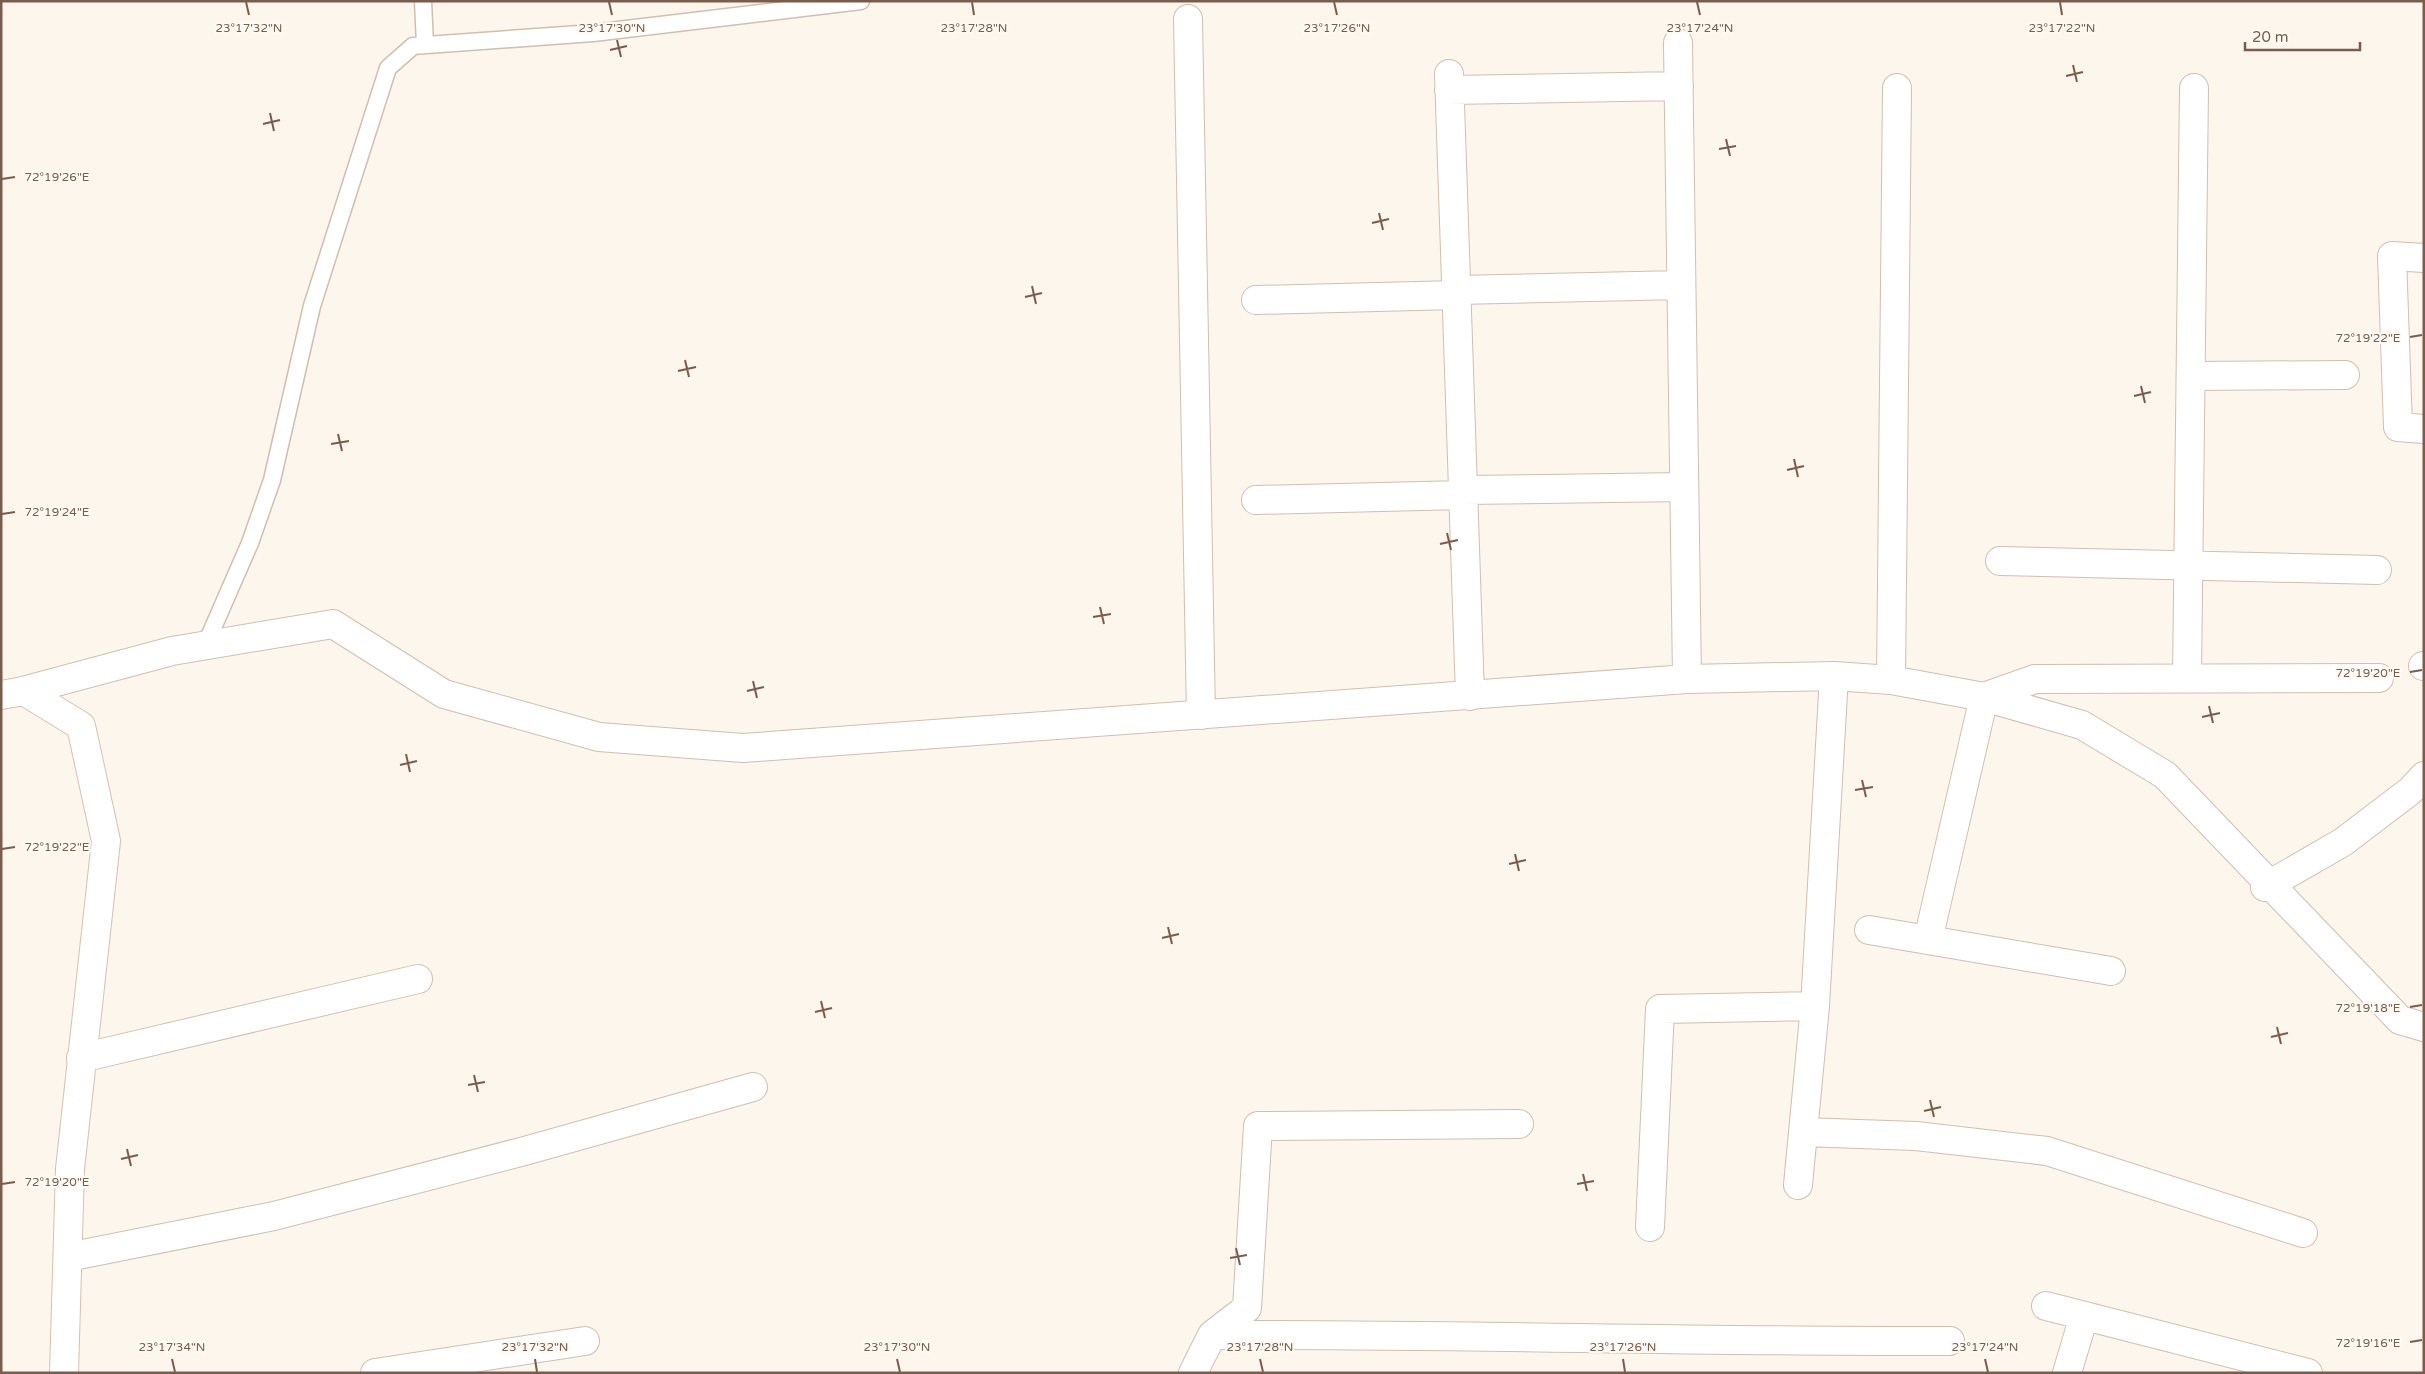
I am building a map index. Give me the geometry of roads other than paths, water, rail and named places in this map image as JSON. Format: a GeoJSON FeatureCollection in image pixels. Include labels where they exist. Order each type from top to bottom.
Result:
{"type":"FeatureCollection","features":[{"type":"Feature","properties":{"kind":"street"},"geometry":{"type":"LineString","coordinates":[[1188,19],[1201,716]]}},
{"type":"Feature","properties":{"kind":"street"},"geometry":{"type":"LineString","coordinates":[[1678,43],[1687,679]]}},
{"type":"Feature","properties":{"kind":"street"},"geometry":{"type":"LineString","coordinates":[[1470,696],[1449,82],[1679,86]]}},
{"type":"Feature","properties":{"kind":"street"},"geometry":{"type":"LineString","coordinates":[[1891,680],[1897,88]]}},
{"type":"Feature","properties":{"kind":"street"},"geometry":{"type":"LineString","coordinates":[[2187,678],[2194,88]]}},
{"type":"Feature","properties":{"kind":"street"},"geometry":{"type":"LineString","coordinates":[[2424,258],[2392,256],[2398,427],[2424,429]]}},
{"type":"Feature","properties":{"kind":"street"},"geometry":{"type":"LineString","coordinates":[[1256,300],[1681,285]]}},
{"type":"Feature","properties":{"kind":"street"},"geometry":{"type":"LineString","coordinates":[[2191,376],[2345,375]]}},
{"type":"Feature","properties":{"kind":"street"},"geometry":{"type":"LineString","coordinates":[[1256,500],[1463,492],[1684,487]]}},
{"type":"Feature","properties":{"kind":"street"},"geometry":{"type":"LineString","coordinates":[[2000,561],[2377,570]]}},
{"type":"Feature","properties":{"kind":"street"},"geometry":{"type":"LineString","coordinates":[[10,694],[172,651],[333,624],[444,694],[599,737],[743,748],[1687,679],[1834,676],[1891,680],[1984,697],[2082,725],[2165,775],[2267,886],[2400,1020],[2424,1027]]}},
{"type":"Feature","properties":{"kind":"street"},"geometry":{"type":"LineString","coordinates":[[1798,1185],[1815,1006],[1834,676]]}},
{"type":"Feature","properties":{"kind":"street"},"geometry":{"type":"LineString","coordinates":[[1984,697],[2035,679],[2379,678]]}},
{"type":"Feature","properties":{"kind":"street"},"geometry":{"type":"LineString","coordinates":[[10,694],[24,691],[81,726],[106,841],[70,1169],[64,1373]]}},
{"type":"Feature","properties":{"kind":"street"},"geometry":{"type":"LineString","coordinates":[[1928,940],[1984,697]]}},
{"type":"Feature","properties":{"kind":"street"},"geometry":{"type":"LineString","coordinates":[[2267,886],[2343,842],[2410,791],[2424,776]]}},
{"type":"Feature","properties":{"kind":"street"},"geometry":{"type":"LineString","coordinates":[[1869,930],[2111,971]]}},
{"type":"Feature","properties":{"kind":"street"},"geometry":{"type":"LineString","coordinates":[[81,1058],[418,979]]}},
{"type":"Feature","properties":{"kind":"street"},"geometry":{"type":"LineString","coordinates":[[1650,1227],[1660,1009],[1815,1006]]}},
{"type":"Feature","properties":{"kind":"street"},"geometry":{"type":"LineString","coordinates":[[68,1257],[274,1216],[521,1152],[753,1087]]}},
{"type":"Feature","properties":{"kind":"street"},"geometry":{"type":"LineString","coordinates":[[1193,1373],[1212,1335],[1247,1308],[1258,1126],[1519,1124]]}},
{"type":"Feature","properties":{"kind":"street"},"geometry":{"type":"LineString","coordinates":[[1803,1132],[1916,1136],[2047,1150],[2303,1233]]}},
{"type":"Feature","properties":{"kind":"street"},"geometry":{"type":"LineString","coordinates":[[2046,1306],[2308,1373]]}},
{"type":"Feature","properties":{"kind":"street"},"geometry":{"type":"LineString","coordinates":[[2067,1373],[2084,1316]]}},
{"type":"Feature","properties":{"kind":"street"},"geometry":{"type":"LineString","coordinates":[[1212,1335],[1389,1334],[1800,1341],[1950,1341]]}},
{"type":"Feature","properties":{"kind":"street"},"geometry":{"type":"LineString","coordinates":[[375,1373],[585,1341]]}},
{"type":"Feature","properties":{"kind":"lane"},"geometry":{"type":"LineString","coordinates":[[423,1],[425,45]]}},
{"type":"Feature","properties":{"kind":"lane"},"geometry":{"type":"LineString","coordinates":[[205,646],[250,542],[272,480],[312,306],[388,68],[413,46],[593,32],[861,1]]}}]}
